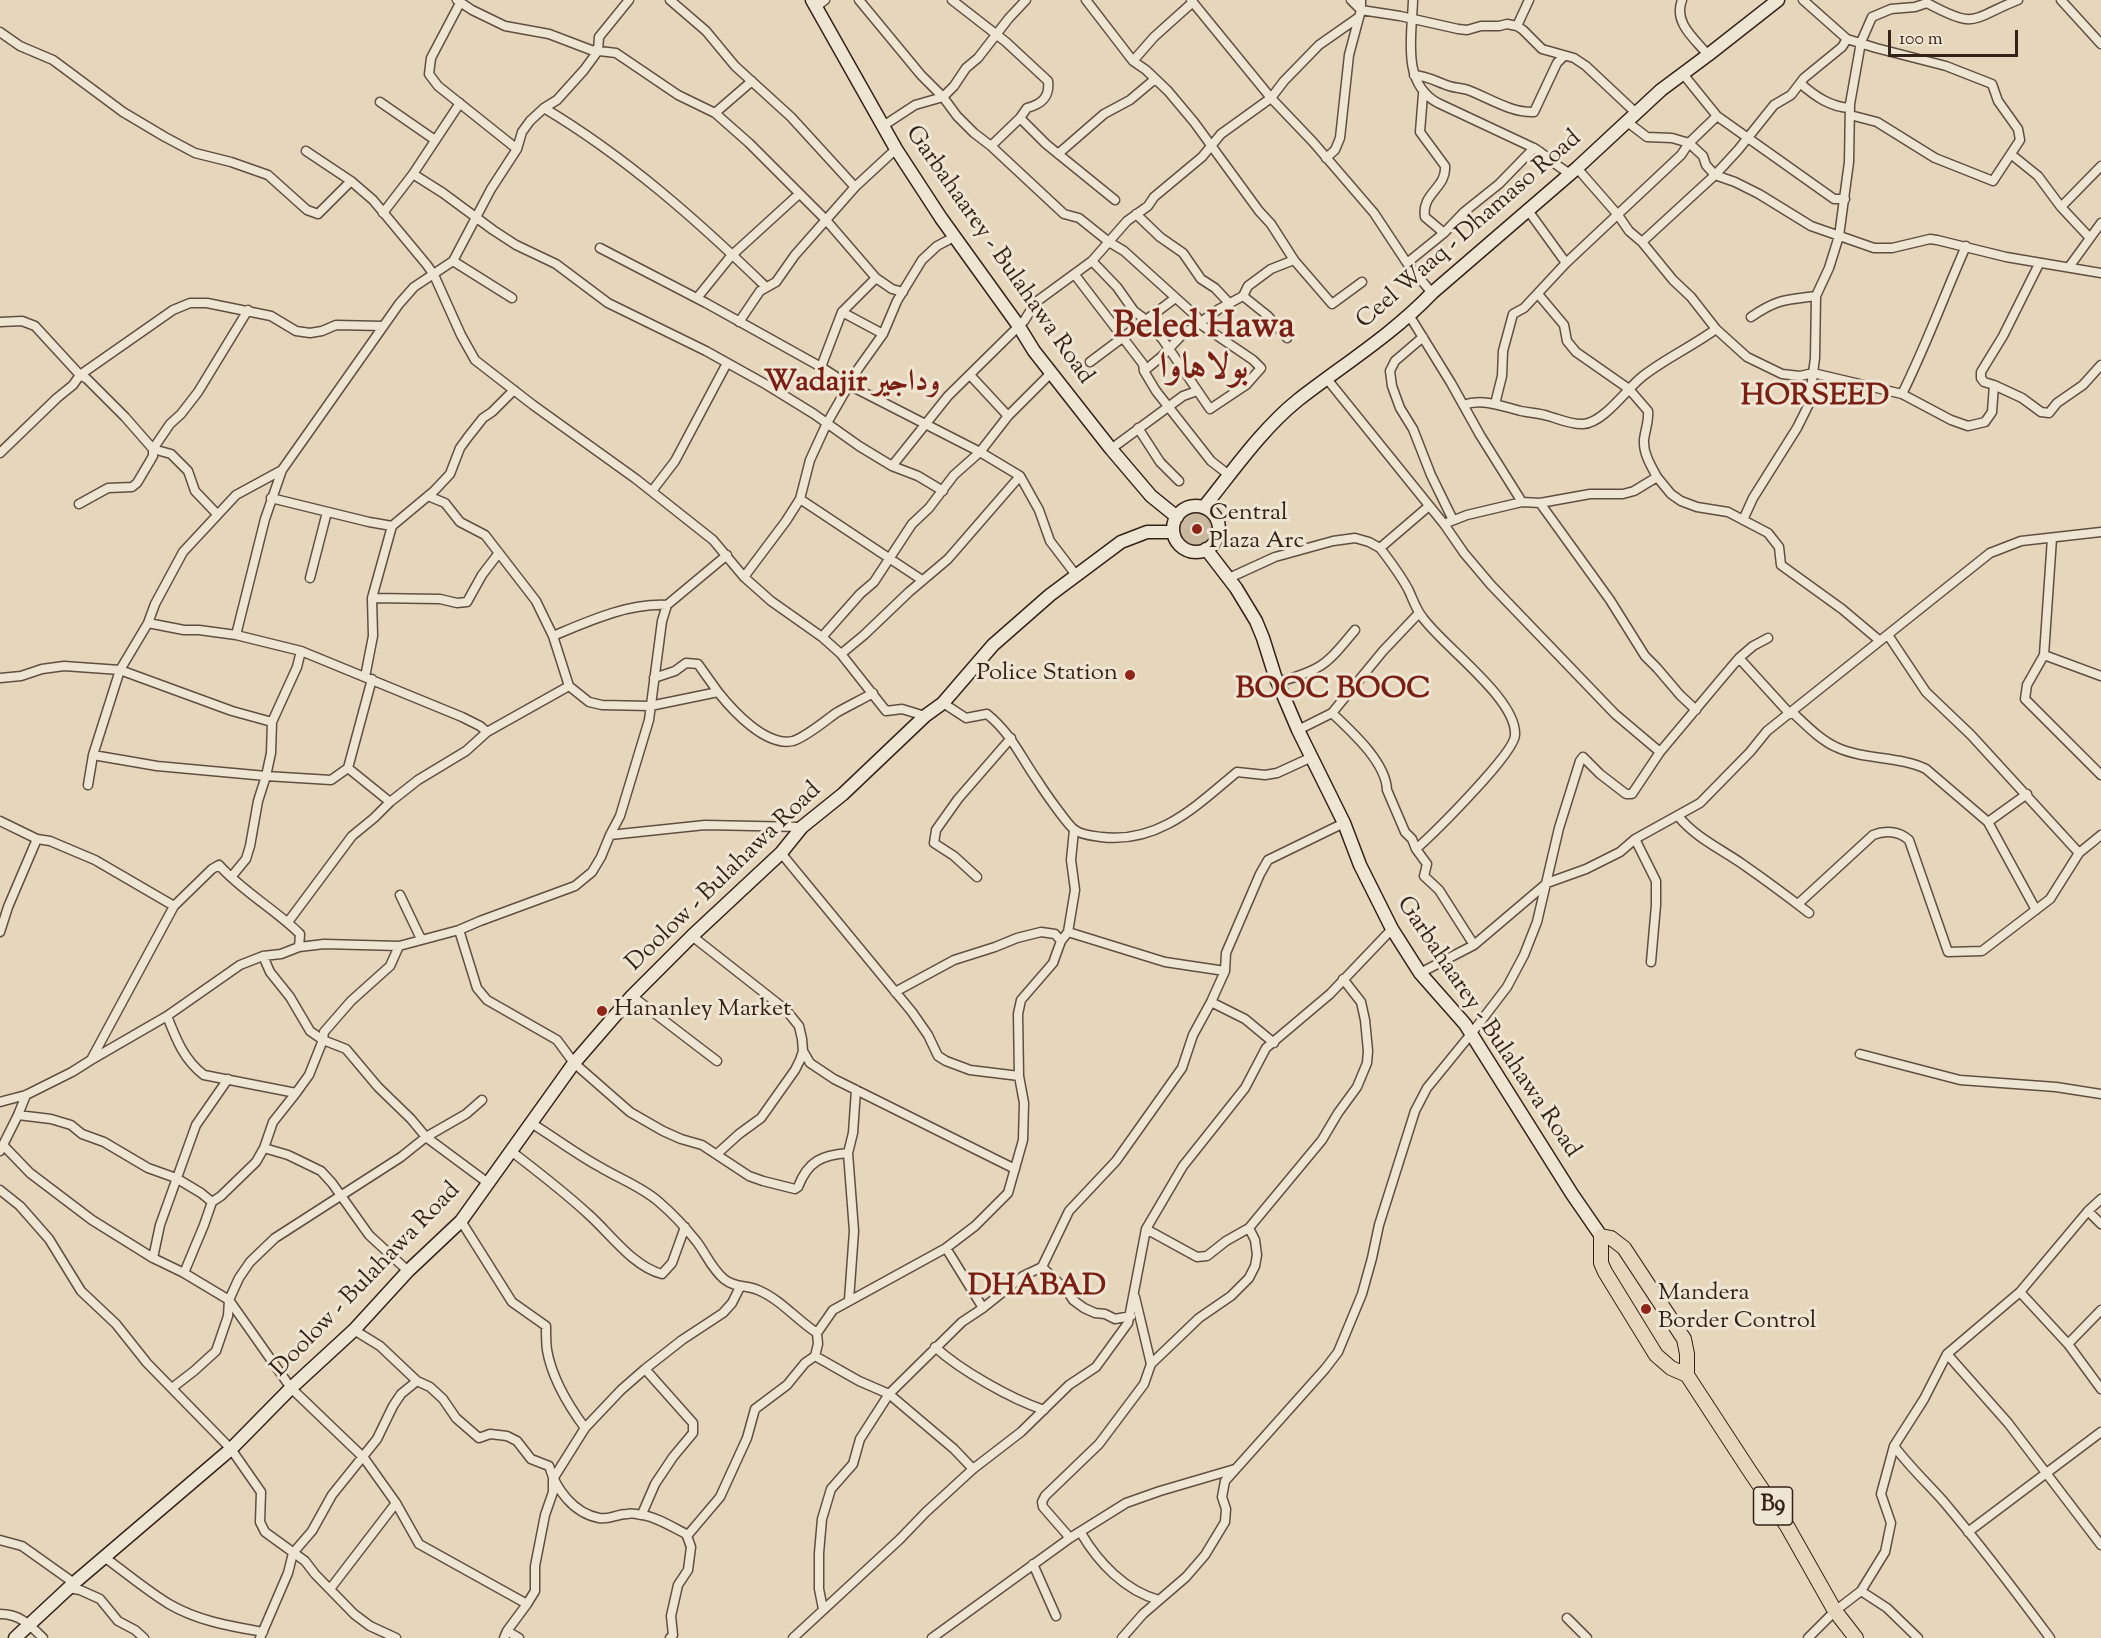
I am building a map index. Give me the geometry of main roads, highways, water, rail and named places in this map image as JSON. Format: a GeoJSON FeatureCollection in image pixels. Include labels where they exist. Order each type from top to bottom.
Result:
{"type":"FeatureCollection","features":[{"type":"Feature","properties":{"kind":"highway","name":"B9"},"geometry":{"type":"LineString","coordinates":[[1687,1375],[1671,1368],[1656,1354],[1605,1272],[1600,1263],[1601,1236],[1611,1239],[1624,1248],[1684,1339],[1687,1375],[1787,1526],[1835,1611],[1856,1638]]}},
{"type":"Feature","properties":{"kind":"main road","name":"Ceel Waaq - Dhamaso Road"},"geometry":{"type":"LineString","coordinates":[[1204,507],[1278,418],[1409,315],[1573,171],[1661,90],[1778,0]]}},
{"type":"Feature","properties":{"kind":"main road","name":"Garbahaarey - Bulahawa Road"},"geometry":{"type":"LineString","coordinates":[[818,2],[896,149],[954,237],[1051,373],[1151,496],[1177,517]]}},
{"type":"Feature","properties":{"kind":"main road"},"geometry":{"type":"LineString","coordinates":[[1189,507],[1204,507],[1215,516],[1219,529],[1215,542],[1206,549],[1195,552],[1187,550],[1176,539],[1173,532],[1177,517],[1189,507]]}},
{"type":"Feature","properties":{"kind":"main road","name":"Doolow - Bulahawa Road"},"geometry":{"type":"LineString","coordinates":[[15,1638],[71,1585],[231,1449],[291,1388],[354,1330],[408,1271],[471,1210],[574,1063],[632,996],[692,936],[781,854],[802,828],[858,780],[925,716],[943,703],[993,645],[1021,618],[1076,575],[1129,538],[1147,532],[1173,532]]}},
{"type":"Feature","properties":{"kind":"main road","name":"Garbahaarey - Bulahawa Road"},"geometry":{"type":"LineString","coordinates":[[1206,549],[1229,578],[1256,621],[1298,730],[1344,823],[1360,865],[1392,929],[1420,973],[1465,1024],[1601,1236]]}},
{"type":"Feature","properties":{"kind":"place","name":"Central Plaza Arc"},"geometry":{"type":"Point","coordinates":[1197,529]}},
{"type":"Feature","properties":{"kind":"place","name":"Police Station"},"geometry":{"type":"Point","coordinates":[1130,675]}},
{"type":"Feature","properties":{"kind":"place","name":"Hananley Market"},"geometry":{"type":"Point","coordinates":[602,1011]}},
{"type":"Feature","properties":{"kind":"place","name":"Mandera Border Control"},"geometry":{"type":"Point","coordinates":[1646,1309]}},
{"type":"Feature","properties":{"kind":"district","name":"Beled Hawa بولاهاوا"},"geometry":{"type":"Point","coordinates":[1204,350]}},
{"type":"Feature","properties":{"kind":"district","name":"Wadajir وداجير"},"geometry":{"type":"Point","coordinates":[852,385]}},
{"type":"Feature","properties":{"kind":"district","name":"HORSEED"},"geometry":{"type":"Point","coordinates":[1815,399]}},
{"type":"Feature","properties":{"kind":"district","name":"BOOC BOOC"},"geometry":{"type":"Point","coordinates":[1333,692]}},
{"type":"Feature","properties":{"kind":"district","name":"DHABAD"},"geometry":{"type":"Point","coordinates":[1037,1289]}}]}
